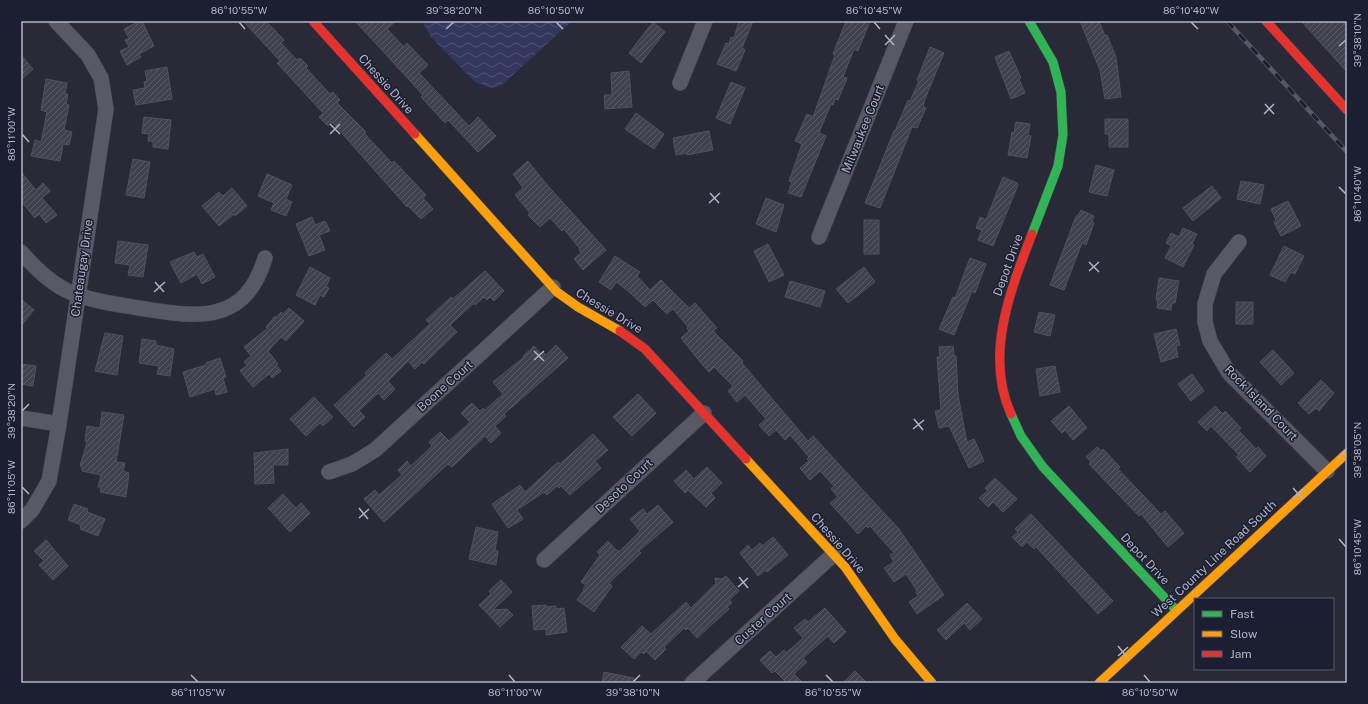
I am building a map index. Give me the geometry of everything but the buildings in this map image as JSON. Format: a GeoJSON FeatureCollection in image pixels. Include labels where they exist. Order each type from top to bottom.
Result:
{"type":"FeatureCollection","features":[{"type":"Feature","properties":{"kind":"street","name":"Chateaugay Drive"},"geometry":{"type":"LineString","coordinates":[[21,521],[32,510],[49,481],[59,424],[106,109],[101,78],[88,55],[56,21]]}},
{"type":"Feature","properties":{"kind":"street","name":"Chessie Drive"},"geometry":{"type":"LineString","coordinates":[[313,21],[553,287],[569,302],[641,345],[704,412],[834,554],[851,575],[895,639],[932,683]]}},
{"type":"Feature","properties":{"kind":"street"},"geometry":{"type":"LineString","coordinates":[[680,83],[705,21]]}},
{"type":"Feature","properties":{"kind":"street","name":"Milwaukee Court"},"geometry":{"type":"LineString","coordinates":[[819,237],[906,21]]}},
{"type":"Feature","properties":{"kind":"street","name":"Depot Drive"},"geometry":{"type":"LineString","coordinates":[[1029,21],[1052,62],[1061,92],[1063,135],[1058,166],[1008,295],[1000,346],[1001,378],[1008,408],[1021,436],[1044,467],[1176,610]]}},
{"type":"Feature","properties":{"kind":"street"},"geometry":{"type":"LineString","coordinates":[[1266,21],[1347,110]]}},
{"type":"Feature","properties":{"kind":"street","name":"Rock Island Court"},"geometry":{"type":"LineString","coordinates":[[1239,242],[1214,274],[1205,304],[1205,322],[1210,341],[1229,373],[1327,471]]}},
{"type":"Feature","properties":{"kind":"street"},"geometry":{"type":"LineString","coordinates":[[21,252],[40,273],[69,292],[112,304],[184,315],[214,313],[232,306],[246,295],[261,272],[265,258]]}},
{"type":"Feature","properties":{"kind":"street","name":"Boone Court"},"geometry":{"type":"LineString","coordinates":[[329,472],[352,464],[375,450],[553,287]]}},
{"type":"Feature","properties":{"kind":"street","name":"Desoto Court"},"geometry":{"type":"LineString","coordinates":[[544,560],[704,412]]}},
{"type":"Feature","properties":{"kind":"street"},"geometry":{"type":"LineString","coordinates":[[21,418],[59,424]]}},
{"type":"Feature","properties":{"kind":"street","name":"West County Line Road South"},"geometry":{"type":"LineString","coordinates":[[1099,683],[1347,453]]}},
{"type":"Feature","properties":{"kind":"street","name":"Custer Court"},"geometry":{"type":"LineString","coordinates":[[692,683],[834,554]]}},
{"type":"Feature","properties":{"kind":"water"},"geometry":{"type":"Polygon","coordinates":[[[422,21],[572,21],[502,85],[491,88],[475,82],[431,37],[422,21]]]}},
{"type":"Feature","properties":{"kind":"railway"},"geometry":{"type":"LineString","coordinates":[[1227,21],[1347,152]]}},
{"type":"Feature","properties":{"kind":"traffic: fast"},"geometry":{"type":"LineString","coordinates":[[1029,21],[1053,62],[1061,92],[1063,135],[1058,166],[1032,234]]}},
{"type":"Feature","properties":{"kind":"traffic: fast"},"geometry":{"type":"LineString","coordinates":[[1011,414],[1021,436],[1043,467],[1176,610]]}},
{"type":"Feature","properties":{"kind":"traffic: slow"},"geometry":{"type":"LineString","coordinates":[[415,134],[557,292],[578,307],[620,331]]}},
{"type":"Feature","properties":{"kind":"traffic: slow"},"geometry":{"type":"LineString","coordinates":[[1099,683],[1347,453]]}},
{"type":"Feature","properties":{"kind":"traffic: slow"},"geometry":{"type":"LineString","coordinates":[[746,459],[845,567],[895,639],[932,683]]}},
{"type":"Feature","properties":{"kind":"traffic: jam"},"geometry":{"type":"LineString","coordinates":[[313,21],[415,134]]}},
{"type":"Feature","properties":{"kind":"traffic: jam"},"geometry":{"type":"LineString","coordinates":[[1266,21],[1347,110]]}},
{"type":"Feature","properties":{"kind":"traffic: jam"},"geometry":{"type":"LineString","coordinates":[[1011,414],[1003,392],[1000,369],[1000,346],[1009,300],[1032,234]]}},
{"type":"Feature","properties":{"kind":"traffic: jam"},"geometry":{"type":"LineString","coordinates":[[620,331],[645,349],[746,459]]}}]}
